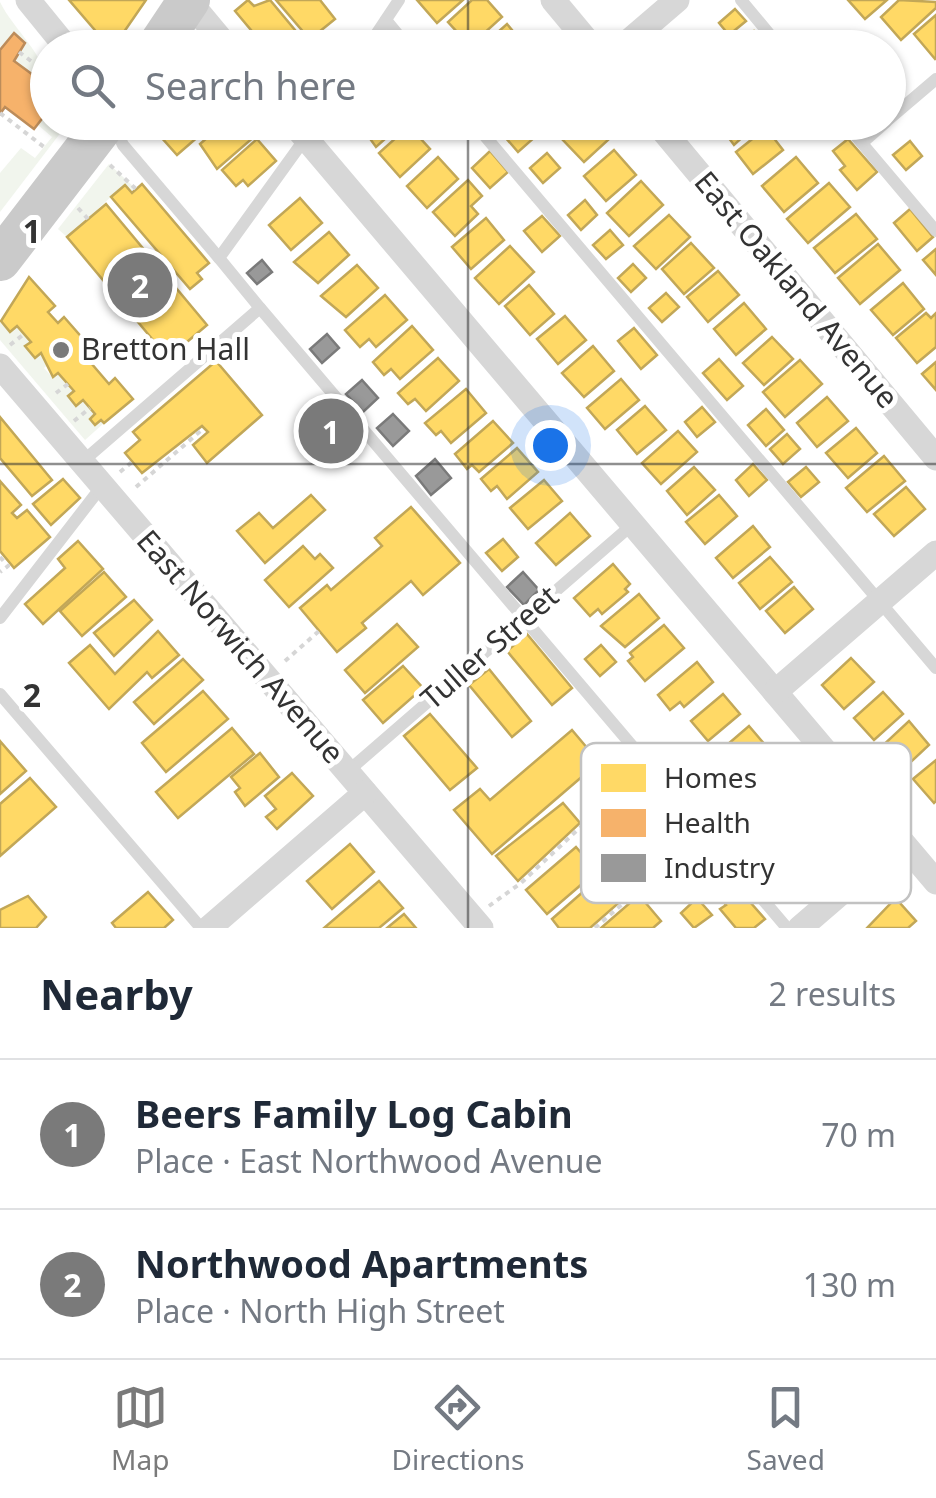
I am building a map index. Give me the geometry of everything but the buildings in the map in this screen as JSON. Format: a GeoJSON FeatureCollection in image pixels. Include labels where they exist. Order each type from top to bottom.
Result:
{"type":"FeatureCollection","features":[{"type":"Feature","properties":{"kind":"main road"},"geometry":{"type":"LineString","coordinates":[[169,30],[188,0]]}},
{"type":"Feature","properties":{"kind":"main road"},"geometry":{"type":"LineString","coordinates":[[0,260],[105,140]]}},
{"type":"Feature","properties":{"kind":"street"},"geometry":{"type":"LineString","coordinates":[[28,0],[52,30]]}},
{"type":"Feature","properties":{"kind":"street"},"geometry":{"type":"LineString","coordinates":[[188,0],[213,30]]}},
{"type":"Feature","properties":{"kind":"street"},"geometry":{"type":"LineString","coordinates":[[553,0],[578,30]]}},
{"type":"Feature","properties":{"kind":"street"},"geometry":{"type":"LineString","coordinates":[[642,30],[677,0]]}},
{"type":"Feature","properties":{"kind":"street"},"geometry":{"type":"LineString","coordinates":[[315,140],[818,743]]}},
{"type":"Feature","properties":{"kind":"street","name":"East Oakland Avenue"},"geometry":{"type":"LineString","coordinates":[[671,140],[936,458]]}},
{"type":"Feature","properties":{"kind":"street","name":"East Norwich Avenue"},"geometry":{"type":"LineString","coordinates":[[3,357],[102,486],[365,793],[483,918]]}},
{"type":"Feature","properties":{"kind":"street"},"geometry":{"type":"LineString","coordinates":[[775,692],[936,553]]}},
{"type":"Feature","properties":{"kind":"street"},"geometry":{"type":"LineString","coordinates":[[205,928],[365,793]]}},
{"type":"Feature","properties":{"kind":"street"},"geometry":{"type":"LineString","coordinates":[[911,853],[936,882]]}},
{"type":"Feature","properties":{"kind":"street"},"geometry":{"type":"LineString","coordinates":[[800,928],[829,903]]}},
{"type":"Feature","properties":{"kind":"lane"},"geometry":{"type":"LineString","coordinates":[[379,30],[399,0]]}},
{"type":"Feature","properties":{"kind":"lane"},"geometry":{"type":"LineString","coordinates":[[741,0],[766,30]]}},
{"type":"Feature","properties":{"kind":"lane"},"geometry":{"type":"LineString","coordinates":[[386,20],[394,30]]}},
{"type":"Feature","properties":{"kind":"lane"},"geometry":{"type":"LineString","coordinates":[[906,105],[936,79]]}},
{"type":"Feature","properties":{"kind":"lane"},"geometry":{"type":"LineString","coordinates":[[116,140],[629,743]]}},
{"type":"Feature","properties":{"kind":"lane"},"geometry":{"type":"LineString","coordinates":[[219,258],[297,140]]}},
{"type":"Feature","properties":{"kind":"lane"},"geometry":{"type":"LineString","coordinates":[[488,140],[936,668]]}},
{"type":"Feature","properties":{"kind":"lane"},"geometry":{"type":"LineString","coordinates":[[859,140],[936,231]]}},
{"type":"Feature","properties":{"kind":"lane"},"geometry":{"type":"LineString","coordinates":[[862,143],[865,140]]}},
{"type":"Feature","properties":{"kind":"lane"},"geometry":{"type":"LineString","coordinates":[[82,462],[260,308]]}},
{"type":"Feature","properties":{"kind":"lane"},"geometry":{"type":"LineString","coordinates":[[0,618],[102,486]]}},
{"type":"Feature","properties":{"kind":"lane","name":"Tuller Street"},"geometry":{"type":"LineString","coordinates":[[347,772],[632,524]]}},
{"type":"Feature","properties":{"kind":"lane"},"geometry":{"type":"LineString","coordinates":[[0,694],[205,928]]}},
{"type":"Feature","properties":{"kind":"lane"},"geometry":{"type":"LineString","coordinates":[[766,903],[787,928]]}},
{"type":"Feature","properties":{"kind":"path"},"geometry":{"type":"LineString","coordinates":[[20,52],[30,60]]}},
{"type":"Feature","properties":{"kind":"path"},"geometry":{"type":"LineString","coordinates":[[0,113],[30,136]]}},
{"type":"Feature","properties":{"kind":"path"},"geometry":{"type":"LineString","coordinates":[[36,140],[48,149]]}},
{"type":"Feature","properties":{"kind":"path"},"geometry":{"type":"LineString","coordinates":[[111,140],[136,189]]}},
{"type":"Feature","properties":{"kind":"path"},"geometry":{"type":"LineString","coordinates":[[76,206],[88,219]]}},
{"type":"Feature","properties":{"kind":"path"},"geometry":{"type":"LineString","coordinates":[[3,357],[24,334]]}},
{"type":"Feature","properties":{"kind":"path"},"geometry":{"type":"LineString","coordinates":[[50,398],[68,384]]}},
{"type":"Feature","properties":{"kind":"path"},"geometry":{"type":"LineString","coordinates":[[71,423],[90,408]]}},
{"type":"Feature","properties":{"kind":"path"},"geometry":{"type":"LineString","coordinates":[[130,493],[204,428]]}},
{"type":"Feature","properties":{"kind":"path"},"geometry":{"type":"LineString","coordinates":[[132,462],[122,470],[137,486]]}},
{"type":"Feature","properties":{"kind":"path"},"geometry":{"type":"LineString","coordinates":[[0,557],[8,566],[0,572]]}},
{"type":"Feature","properties":{"kind":"path"},"geometry":{"type":"LineString","coordinates":[[278,667],[320,631]]}},
{"type":"Feature","properties":{"kind":"path"},"geometry":{"type":"LineString","coordinates":[[483,918],[581,827]]}},
{"type":"Feature","properties":{"kind":"path"},"geometry":{"type":"LineString","coordinates":[[595,928],[622,903]]}},
{"type":"Feature","properties":{"kind":"shaded area"},"geometry":{"type":"Polygon","coordinates":[[[0,2],[30,45],[30,73],[14,61],[26,43],[14,34],[0,50],[0,2]]]}},
{"type":"Feature","properties":{"kind":"shaded area"},"geometry":{"type":"Polygon","coordinates":[[[50,140],[55,140],[0,212],[0,173],[21,148],[35,158],[50,140]]]}},
{"type":"Feature","properties":{"kind":"shaded area"},"geometry":{"type":"Polygon","coordinates":[[[109,164],[136,189],[132,193],[124,185],[67,237],[58,229],[109,164]]]}},
{"type":"Feature","properties":{"kind":"shaded area"},"geometry":{"type":"Polygon","coordinates":[[[0,322],[10,332],[17,326],[49,363],[44,368],[52,377],[58,373],[74,391],[68,397],[76,405],[83,400],[104,423],[85,440],[0,340],[0,322]]]}},
{"type":"Feature","properties":{"kind":"place","name":"Northwood Apartments"},"geometry":{"type":"Point","coordinates":[140,285]}},
{"type":"Feature","properties":{"kind":"place","name":"Bretton Hall"},"geometry":{"type":"Point","coordinates":[61,350]}},
{"type":"Feature","properties":{"kind":"place","name":"Beers Family Log Cabin"},"geometry":{"type":"Point","coordinates":[331,431]}}]}
